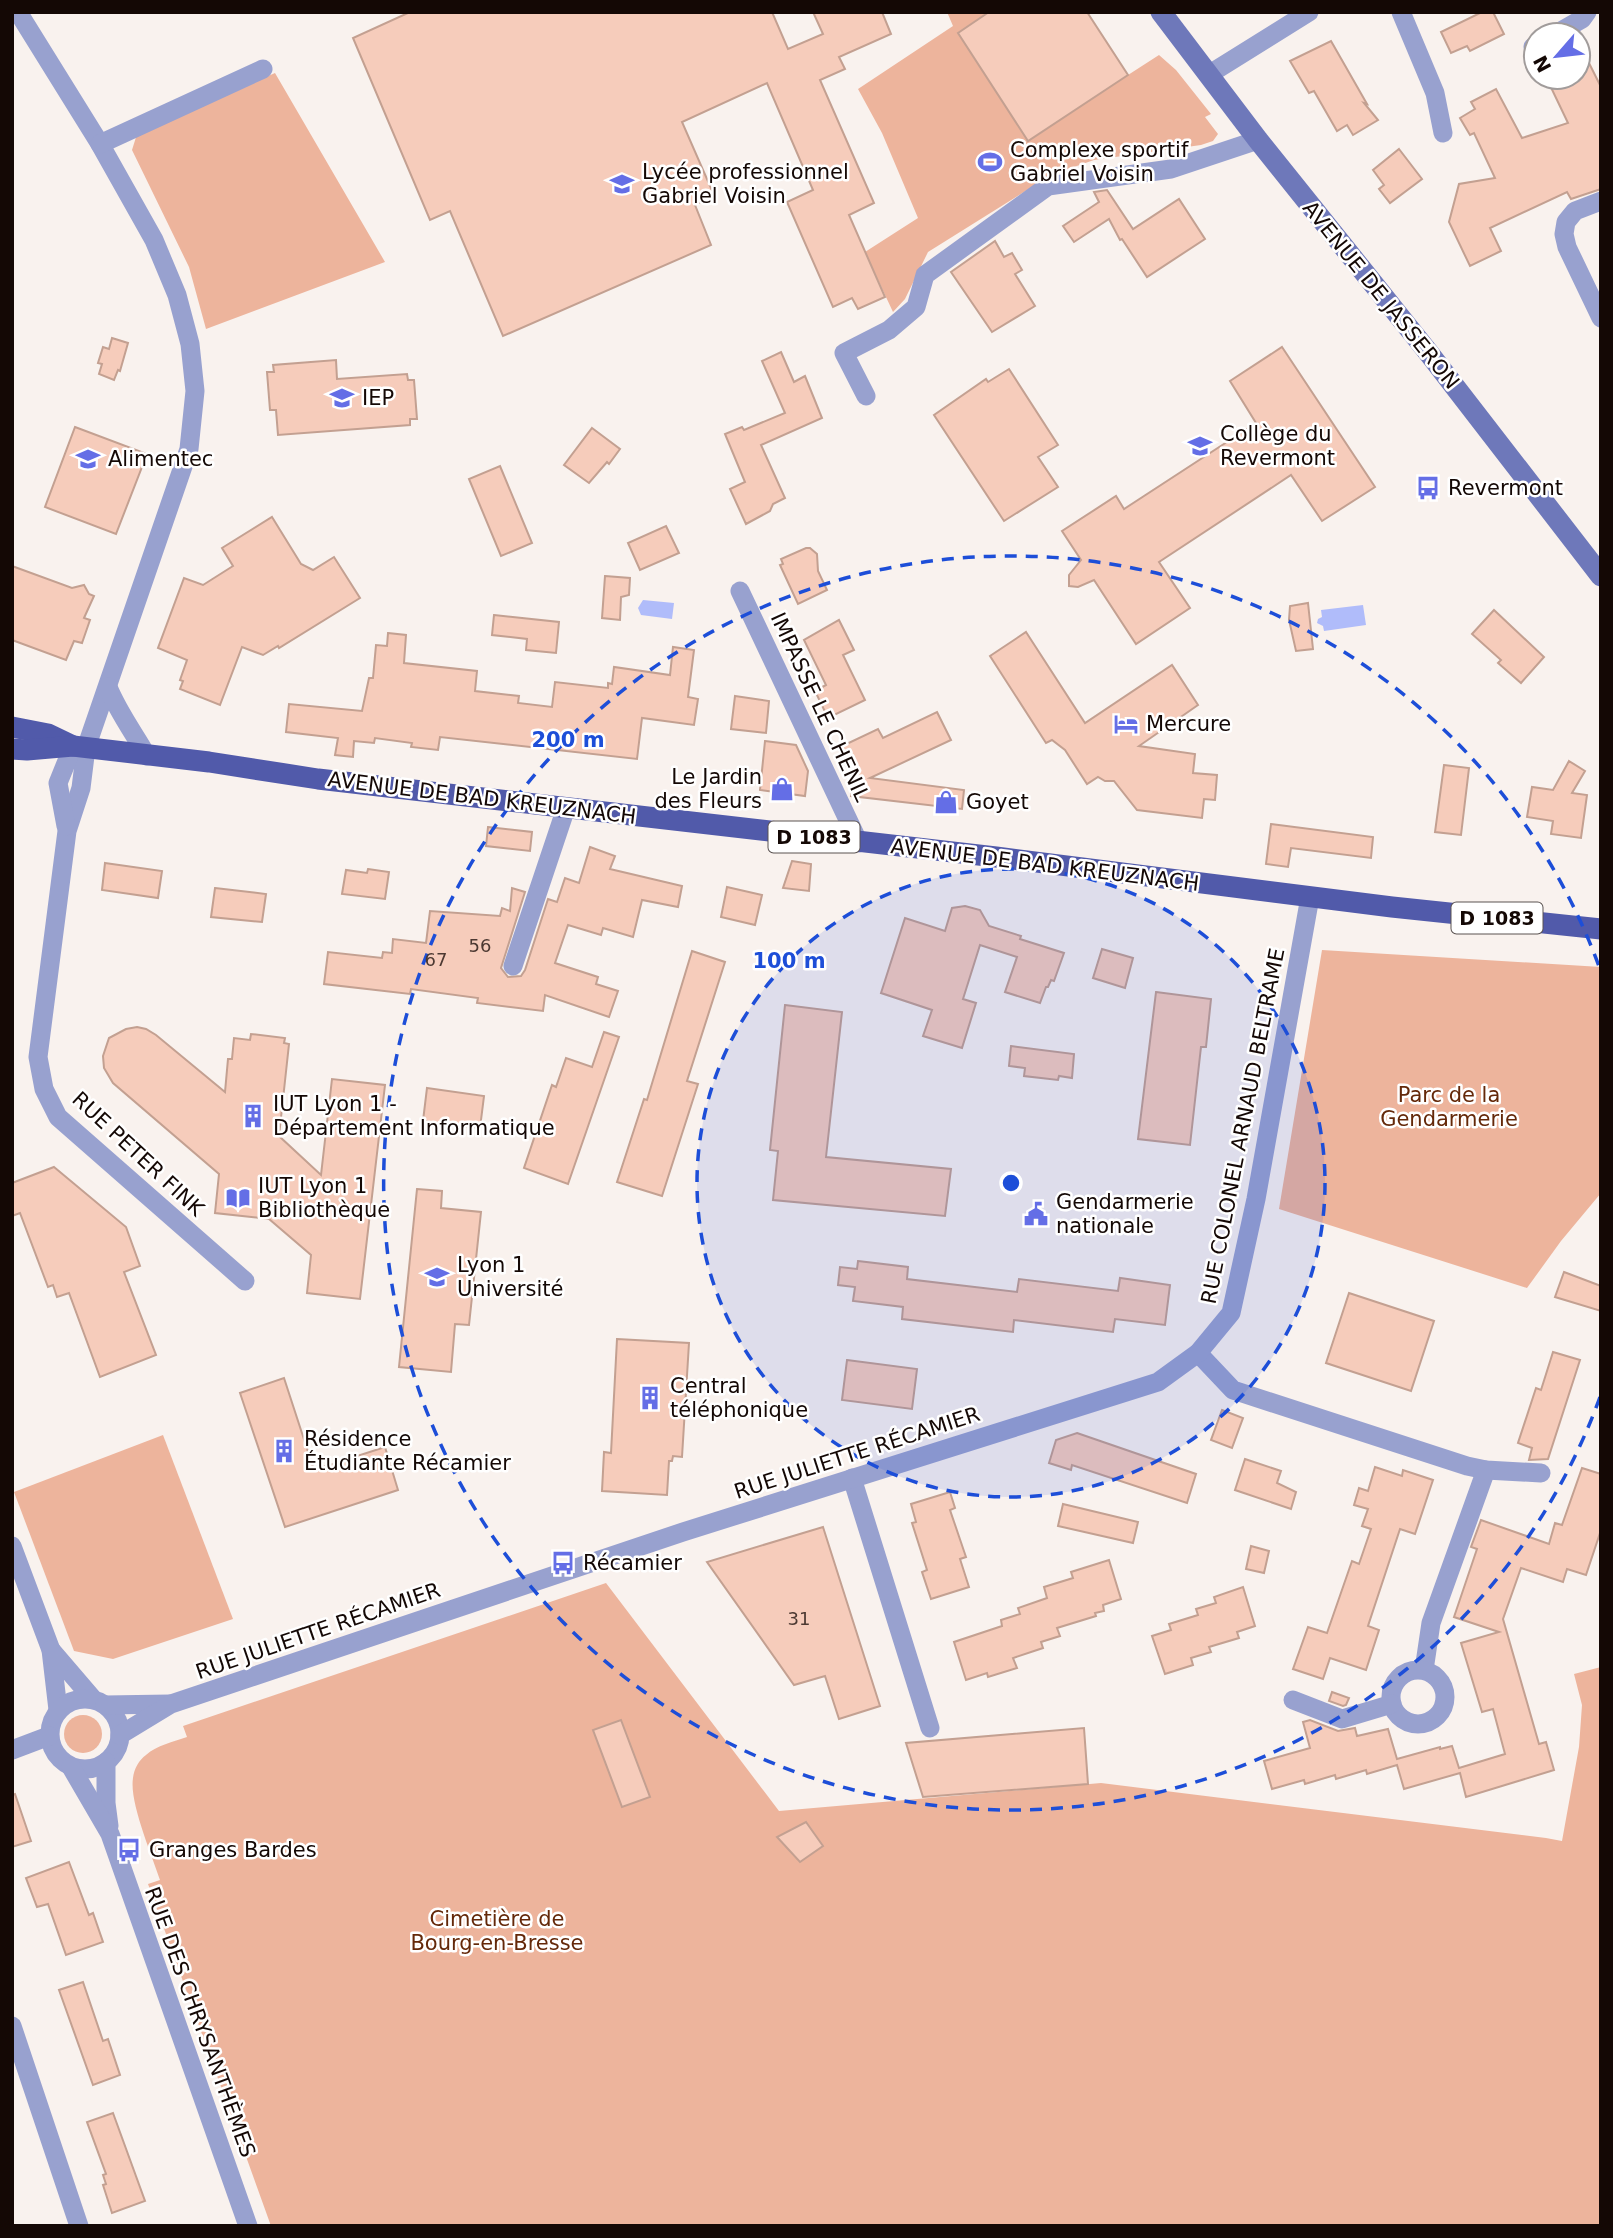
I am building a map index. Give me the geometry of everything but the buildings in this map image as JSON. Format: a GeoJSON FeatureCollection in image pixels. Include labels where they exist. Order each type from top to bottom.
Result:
{"type":"FeatureCollection","features":[{"type":"Feature","properties":{"kind":"main road","name":"AVENUE DE JASSERON"},"geometry":{"type":"LineString","coordinates":[[1161,12],[1258,140],[1428,352],[1601,576]]}},
{"type":"Feature","properties":{"kind":"main road","name":"AVENUE DE BAD KREUZNACH"},"geometry":{"type":"LineString","coordinates":[[12,727],[48,734],[80,747]]}},
{"type":"Feature","properties":{"kind":"main road","name":"AVENUE DE BAD KREUZNACH"},"geometry":{"type":"LineString","coordinates":[[12,749],[80,747],[209,762],[318,779],[996,858],[1310,898],[1601,929]]}},
{"type":"Feature","properties":{"kind":"street","name":"RUE PETER FINK"},"geometry":{"type":"LineString","coordinates":[[18,12],[100,145],[154,240],[177,295],[190,344],[195,391],[189,449],[108,687],[80,747],[58,783],[67,831],[38,1057],[44,1089],[58,1117],[245,1281]]}},
{"type":"Feature","properties":{"kind":"street"},"geometry":{"type":"LineString","coordinates":[[1208,75],[1310,12]]}},
{"type":"Feature","properties":{"kind":"street"},"geometry":{"type":"LineString","coordinates":[[1401,12],[1435,93],[1443,133]]}},
{"type":"Feature","properties":{"kind":"street"},"geometry":{"type":"LineString","coordinates":[[100,145],[263,69]]}},
{"type":"Feature","properties":{"kind":"street"},"geometry":{"type":"LineString","coordinates":[[866,396],[844,353],[889,331],[916,307],[925,275],[1048,186],[1171,169],[1258,140]]}},
{"type":"Feature","properties":{"kind":"street"},"geometry":{"type":"LineString","coordinates":[[1601,201],[1575,211],[1566,222],[1564,234],[1567,247],[1601,318]]}},
{"type":"Feature","properties":{"kind":"street","name":"IMPASSE LE CHENIL"},"geometry":{"type":"LineString","coordinates":[[740,591],[859,843]]}},
{"type":"Feature","properties":{"kind":"street"},"geometry":{"type":"LineString","coordinates":[[108,687],[117,709],[147,756]]}},
{"type":"Feature","properties":{"kind":"street"},"geometry":{"type":"LineString","coordinates":[[513,967],[566,808]]}},
{"type":"Feature","properties":{"kind":"street","name":"RUE COLONEL ARNAUD BELTRAME"},"geometry":{"type":"LineString","coordinates":[[1198,1353],[1231,1312],[1256,1199],[1310,898]]}},
{"type":"Feature","properties":{"kind":"street"},"geometry":{"type":"LineString","coordinates":[[1198,1353],[1233,1390],[1486,1471],[1541,1473]]}},
{"type":"Feature","properties":{"kind":"street","name":"RUE JULIETTE RÉCAMIER"},"geometry":{"type":"LineString","coordinates":[[120,1735],[171,1704],[585,1564],[1158,1382],[1198,1353]]}},
{"type":"Feature","properties":{"kind":"street"},"geometry":{"type":"LineString","coordinates":[[1424,1670],[1431,1623],[1486,1471]]}},
{"type":"Feature","properties":{"kind":"street"},"geometry":{"type":"LineString","coordinates":[[852,1478],[930,1728]]}},
{"type":"Feature","properties":{"kind":"street"},"geometry":{"type":"LineString","coordinates":[[12,1546],[51,1650],[58,1710]]}},
{"type":"Feature","properties":{"kind":"street"},"geometry":{"type":"LineString","coordinates":[[51,1650],[117,1718],[120,1735],[114,1755],[94,1768],[80,1769],[62,1762],[53,1751],[49,1736],[51,1722],[58,1710],[74,1700],[99,1702]]}},
{"type":"Feature","properties":{"kind":"street"},"geometry":{"type":"LineString","coordinates":[[1415,1669],[1433,1674],[1442,1683],[1445,1691],[1442,1710],[1428,1722],[1411,1723],[1403,1719],[1392,1703],[1391,1694],[1398,1678],[1415,1669]]}},
{"type":"Feature","properties":{"kind":"street"},"geometry":{"type":"LineString","coordinates":[[1293,1700],[1342,1719],[1392,1703]]}},
{"type":"Feature","properties":{"kind":"street","name":"RUE JULIETTE RÉCAMIER"},"geometry":{"type":"LineString","coordinates":[[99,1702],[171,1704]]}},
{"type":"Feature","properties":{"kind":"street"},"geometry":{"type":"LineString","coordinates":[[12,1750],[49,1736]]}},
{"type":"Feature","properties":{"kind":"street","name":"RUE DES CHRYSANTHÈMES"},"geometry":{"type":"LineString","coordinates":[[106,1762],[106,1803],[110,1834]]}},
{"type":"Feature","properties":{"kind":"street","name":"RUE DES CHRYSANTHÈMES"},"geometry":{"type":"LineString","coordinates":[[71,1766],[110,1834],[248,2226]]}},
{"type":"Feature","properties":{"kind":"street"},"geometry":{"type":"LineString","coordinates":[[12,2026],[79,2226]]}},
{"type":"Feature","properties":{"kind":"green space","name":"Complexe sportif Gabriel Voisin"},"geometry":{"type":"Polygon","coordinates":[[[947,12],[1087,12],[1128,75],[1159,55],[1176,70],[1211,114],[1205,117],[1218,134],[1213,141],[1201,145],[1094,160],[1051,175],[928,252],[905,299],[893,312],[865,252],[918,218],[882,133],[858,89],[953,26],[947,12]]]}},
{"type":"Feature","properties":{"kind":"green space"},"geometry":{"type":"Polygon","coordinates":[[[275,73],[385,262],[206,329],[189,267],[132,150],[137,134],[275,73]]]}},
{"type":"Feature","properties":{"kind":"green space","name":"Parc de la Gendarmerie"},"geometry":{"type":"Polygon","coordinates":[[[1322,950],[1601,967],[1601,1193],[1527,1288],[1279,1209],[1322,950]]]}},
{"type":"Feature","properties":{"kind":"green space"},"geometry":{"type":"Polygon","coordinates":[[[163,1435],[233,1619],[113,1659],[74,1651],[14,1492],[163,1435]]]}},
{"type":"Feature","properties":{"kind":"green space","name":"Cimetière de Bourg-en-Bresse"},"geometry":{"type":"Polygon","coordinates":[[[606,1583],[779,1811],[1101,1783],[1562,1841],[1579,1747],[1582,1705],[1574,1674],[1601,1667],[1601,2226],[271,2226],[148,1884],[160,1880],[134,1801],[133,1778],[137,1765],[155,1749],[187,1737],[183,1726],[606,1583]]]}},
{"type":"Feature","properties":{"kind":"green space"},"geometry":{"type":"Polygon","coordinates":[[[83,1715],[97,1720],[102,1734],[97,1748],[83,1753],[69,1748],[64,1734],[69,1720],[83,1715]]]}},
{"type":"Feature","properties":{"kind":"water"},"geometry":{"type":"Polygon","coordinates":[[[643,600],[674,603],[672,619],[641,615],[638,608],[643,600]]]}},
{"type":"Feature","properties":{"kind":"water"},"geometry":{"type":"Polygon","coordinates":[[[1363,605],[1366,625],[1324,631],[1323,626],[1317,623],[1322,617],[1321,610],[1363,605]]]}},
{"type":"Feature","properties":{"kind":"place","name":"Complexe sportif Gabriel Voisin"},"geometry":{"type":"Point","coordinates":[990,162]}},
{"type":"Feature","properties":{"kind":"place","name":"Lycée professionnel Gabriel Voisin"},"geometry":{"type":"Point","coordinates":[622,184]}},
{"type":"Feature","properties":{"kind":"place","name":"IEP"},"geometry":{"type":"Point","coordinates":[342,398]}},
{"type":"Feature","properties":{"kind":"place","name":"Collège du Revermont"},"geometry":{"type":"Point","coordinates":[1200,446]}},
{"type":"Feature","properties":{"kind":"place","name":"Alimentec"},"geometry":{"type":"Point","coordinates":[88,459]}},
{"type":"Feature","properties":{"kind":"place","name":"Revermont"},"geometry":{"type":"Point","coordinates":[1428,488]}},
{"type":"Feature","properties":{"kind":"place","name":"Mercure"},"geometry":{"type":"Point","coordinates":[1126,724]}},
{"type":"Feature","properties":{"kind":"place","name":"Le Jardin des Fleurs"},"geometry":{"type":"Point","coordinates":[782,789]}},
{"type":"Feature","properties":{"kind":"place","name":"Goyet"},"geometry":{"type":"Point","coordinates":[946,802]}},
{"type":"Feature","properties":{"kind":"place","name":"IUT Lyon 1 - Département Informatique"},"geometry":{"type":"Point","coordinates":[253,1116]}},
{"type":"Feature","properties":{"kind":"place","name":"IUT Lyon 1 Bibliothèque"},"geometry":{"type":"Point","coordinates":[238,1198]}},
{"type":"Feature","properties":{"kind":"place","name":"Gendarmerie nationale"},"geometry":{"type":"Point","coordinates":[1036,1214]}},
{"type":"Feature","properties":{"kind":"place","name":"Lyon 1 Université"},"geometry":{"type":"Point","coordinates":[437,1277]}},
{"type":"Feature","properties":{"kind":"place","name":"Central téléphonique"},"geometry":{"type":"Point","coordinates":[650,1398]}},
{"type":"Feature","properties":{"kind":"place","name":"Résidence Étudiante Récamier"},"geometry":{"type":"Point","coordinates":[284,1451]}},
{"type":"Feature","properties":{"kind":"place","name":"Récamier"},"geometry":{"type":"Point","coordinates":[563,1563]}},
{"type":"Feature","properties":{"kind":"place","name":"Granges Bardes"},"geometry":{"type":"Point","coordinates":[129,1850]}}]}
